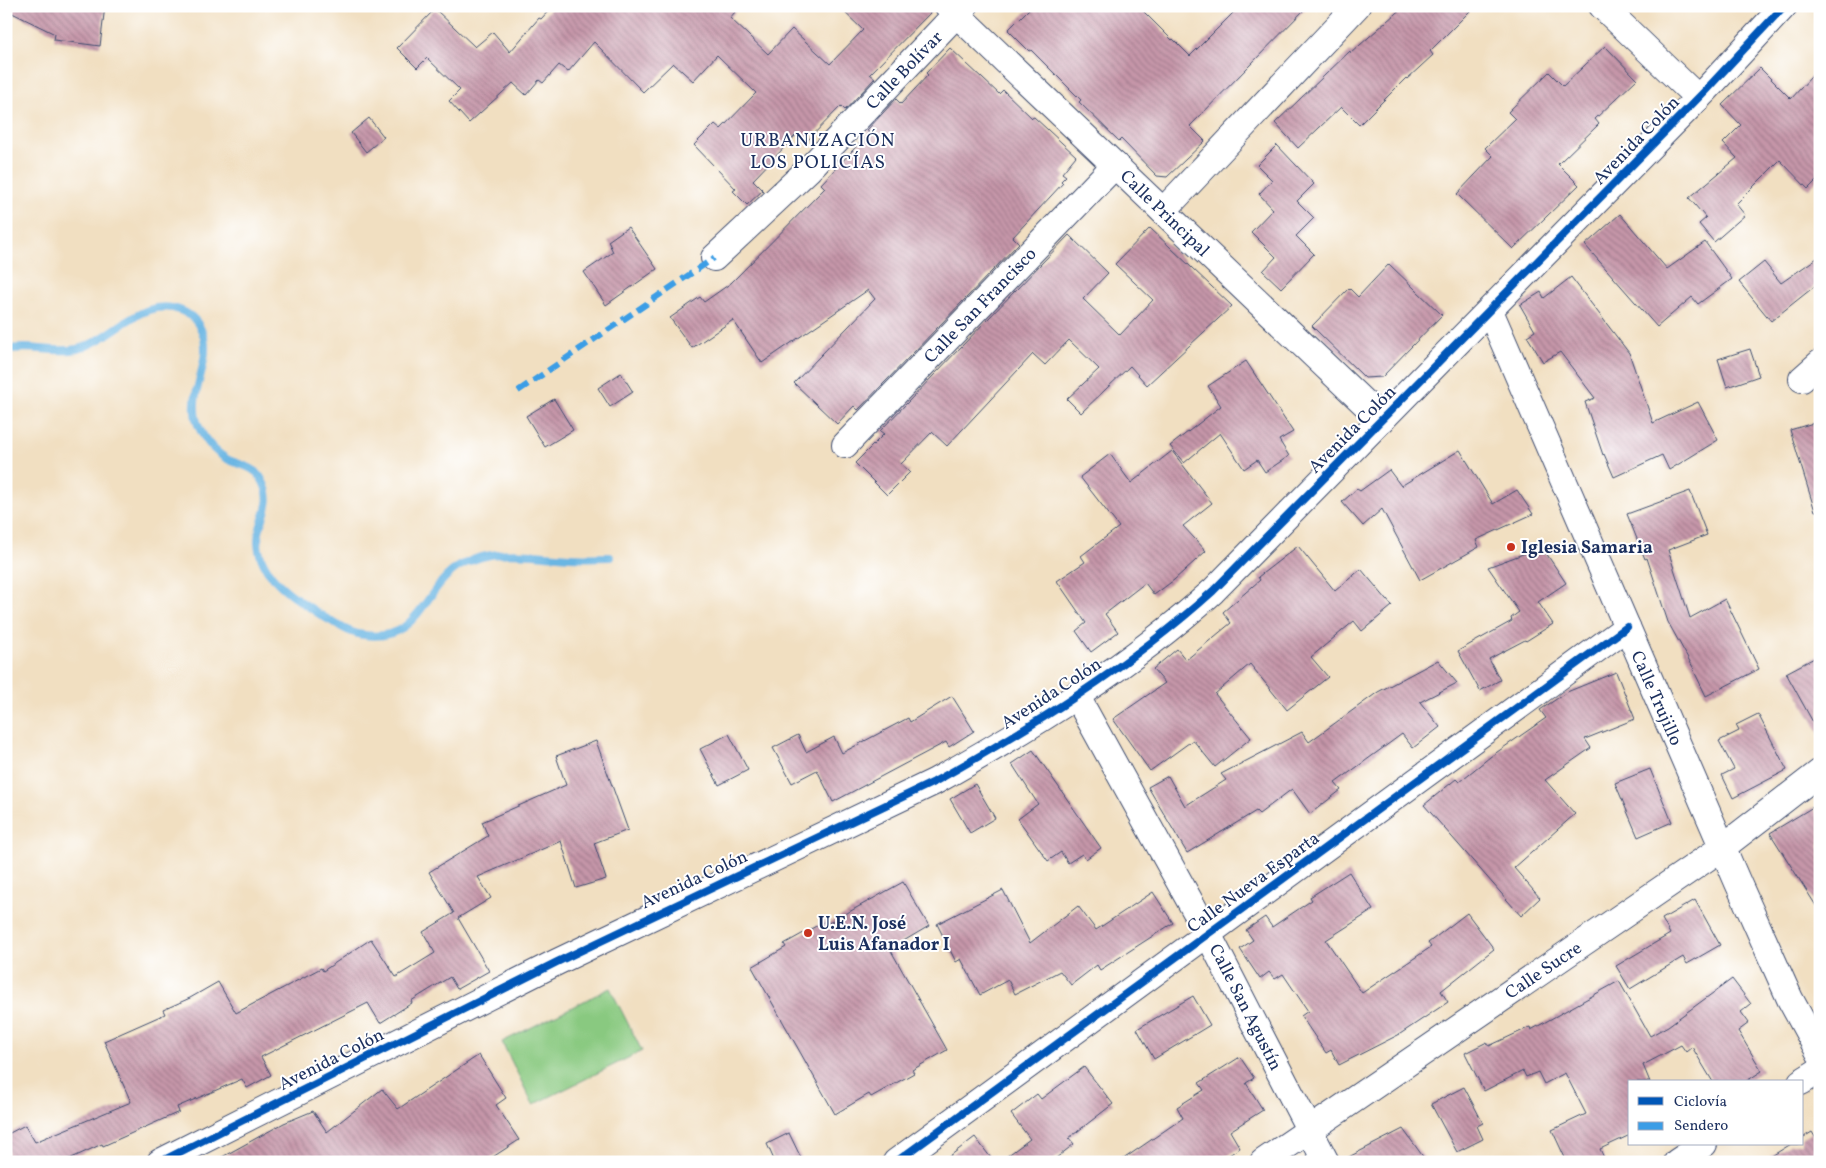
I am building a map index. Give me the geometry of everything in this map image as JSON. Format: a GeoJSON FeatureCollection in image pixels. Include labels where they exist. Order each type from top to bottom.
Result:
{"type":"FeatureCollection","features":[{"type":"Feature","properties":{"kind":"street"},"geometry":{"type":"LineString","coordinates":[[1163,211],[1357,6]]}},
{"type":"Feature","properties":{"kind":"street"},"geometry":{"type":"LineString","coordinates":[[1602,6],[1698,98]]}},
{"type":"Feature","properties":{"kind":"street","name":"Avenida Colón"},"geometry":{"type":"LineString","coordinates":[[160,1162],[557,962],[934,782],[986,753],[1110,673],[1184,617],[1212,591],[1490,311],[1698,98],[1784,6]]}},
{"type":"Feature","properties":{"kind":"street","name":"Calle Principal"},"geometry":{"type":"LineString","coordinates":[[956,9],[1115,165],[1382,420]]}},
{"type":"Feature","properties":{"kind":"street","name":"Calle Bolívar"},"geometry":{"type":"LineString","coordinates":[[714,258],[808,170],[956,9]]}},
{"type":"Feature","properties":{"kind":"street","name":"Calle San Francisco"},"geometry":{"type":"LineString","coordinates":[[845,445],[1115,165]]}},
{"type":"Feature","properties":{"kind":"street","name":"Calle Trujillo"},"geometry":{"type":"LineString","coordinates":[[1490,311],[1790,999],[1820,1054]]}},
{"type":"Feature","properties":{"kind":"street","name":"Calle Nueva Esparta"},"geometry":{"type":"LineString","coordinates":[[896,1162],[1627,627]]}},
{"type":"Feature","properties":{"kind":"street","name":"Calle San Agustín"},"geometry":{"type":"LineString","coordinates":[[1076,695],[1208,934],[1326,1162]]}},
{"type":"Feature","properties":{"kind":"street","name":"Calle Sucre"},"geometry":{"type":"LineString","coordinates":[[1263,1162],[1723,847],[1820,772]]}},
{"type":"Feature","properties":{"kind":"street"},"geometry":{"type":"LineString","coordinates":[[1804,1080],[1820,1070]]}},
{"type":"Feature","properties":{"kind":"street"},"geometry":{"type":"LineString","coordinates":[[1677,1162],[1701,1146]]}},
{"type":"Feature","properties":{"kind":"green space"},"geometry":{"type":"Polygon","coordinates":[[[610,988],[642,1051],[533,1105],[502,1042],[610,988]]]}},
{"type":"Feature","properties":{"kind":"building"},"geometry":{"type":"Polygon","coordinates":[[[6,6],[105,6],[100,46],[54,40],[55,34],[6,10],[6,6]]]}},
{"type":"Feature","properties":{"kind":"building"},"geometry":{"type":"Polygon","coordinates":[[[553,6],[740,6],[730,18],[768,54],[792,29],[830,64],[863,30],[838,6],[933,6],[934,9],[870,74],[875,78],[845,110],[841,106],[806,142],[797,134],[753,180],[763,190],[747,205],[733,191],[736,189],[694,145],[715,124],[721,129],[756,93],[717,55],[693,81],[673,63],[643,92],[594,42],[568,72],[559,65],[543,83],[539,80],[526,95],[513,83],[469,123],[449,101],[460,90],[427,58],[417,68],[397,48],[435,9],[475,47],[493,32],[510,52],[539,18],[541,19],[553,6]]]}},
{"type":"Feature","properties":{"kind":"building"},"geometry":{"type":"Polygon","coordinates":[[[1032,6],[1138,6],[1190,56],[1240,6],[1308,6],[1190,126],[1205,141],[1167,177],[1157,176],[1121,139],[1119,141],[1079,102],[1081,100],[1031,50],[1029,51],[1008,30],[1032,6]]]}},
{"type":"Feature","properties":{"kind":"building"},"geometry":{"type":"Polygon","coordinates":[[[1404,6],[1475,6],[1430,51],[1433,55],[1406,78],[1359,125],[1341,107],[1298,148],[1275,123],[1350,51],[1351,53],[1404,6]]]}},
{"type":"Feature","properties":{"kind":"building"},"geometry":{"type":"Polygon","coordinates":[[[1605,46],[1637,79],[1595,119],[1599,124],[1558,164],[1579,185],[1513,249],[1457,194],[1493,156],[1485,148],[1515,119],[1508,112],[1549,72],[1563,86],[1605,46]]]}},
{"type":"Feature","properties":{"kind":"building"},"geometry":{"type":"Polygon","coordinates":[[[950,48],[999,94],[1003,90],[1076,156],[1062,173],[1066,176],[1061,181],[1063,183],[1013,237],[1019,243],[858,410],[854,406],[837,424],[794,383],[875,299],[868,290],[762,363],[733,320],[692,348],[670,318],[700,297],[704,302],[731,283],[825,188],[821,184],[869,133],[867,130],[896,99],[901,104],[928,75],[926,73],[950,48]]]}},
{"type":"Feature","properties":{"kind":"building"},"geometry":{"type":"Polygon","coordinates":[[[1820,67],[1820,177],[1808,189],[1780,160],[1736,204],[1745,215],[1714,242],[1699,224],[1706,218],[1689,198],[1737,158],[1723,143],[1741,125],[1722,105],[1760,68],[1791,99],[1820,67]]]}},
{"type":"Feature","properties":{"kind":"building"},"geometry":{"type":"Polygon","coordinates":[[[369,118],[384,137],[366,152],[351,133],[369,118]]]}},
{"type":"Feature","properties":{"kind":"building"},"geometry":{"type":"Polygon","coordinates":[[[1277,145],[1314,184],[1297,201],[1314,218],[1296,236],[1314,254],[1281,288],[1263,271],[1276,257],[1251,232],[1273,209],[1259,194],[1272,180],[1257,165],[1277,145]]]}},
{"type":"Feature","properties":{"kind":"building"},"geometry":{"type":"Polygon","coordinates":[[[1620,214],[1667,269],[1705,242],[1732,279],[1698,304],[1692,297],[1657,327],[1585,245],[1620,214]]]}},
{"type":"Feature","properties":{"kind":"building"},"geometry":{"type":"Polygon","coordinates":[[[628,227],[657,269],[606,305],[584,272],[613,252],[608,241],[628,227]]]}},
{"type":"Feature","properties":{"kind":"building"},"geometry":{"type":"Polygon","coordinates":[[[1150,228],[1232,306],[1147,385],[1130,366],[1081,413],[1067,399],[1099,369],[1069,340],[1045,365],[1033,354],[947,446],[932,432],[901,464],[910,472],[887,495],[855,463],[884,434],[880,431],[1069,235],[1108,273],[1083,299],[1120,335],[1153,300],[1115,264],[1150,228]]]}},
{"type":"Feature","properties":{"kind":"building"},"geometry":{"type":"Polygon","coordinates":[[[1820,256],[1820,282],[1771,321],[1739,282],[1764,262],[1781,283],[1820,256]]]}},
{"type":"Feature","properties":{"kind":"building"},"geometry":{"type":"Polygon","coordinates":[[[1389,264],[1442,315],[1382,377],[1365,378],[1312,326],[1349,288],[1358,297],[1389,264]]]}},
{"type":"Feature","properties":{"kind":"building"},"geometry":{"type":"Polygon","coordinates":[[[1571,277],[1629,353],[1653,423],[1698,402],[1718,440],[1669,470],[1662,455],[1614,477],[1603,455],[1585,402],[1595,398],[1560,352],[1543,362],[1527,336],[1535,331],[1520,305],[1541,292],[1544,298],[1571,277]]]}},
{"type":"Feature","properties":{"kind":"building"},"geometry":{"type":"Polygon","coordinates":[[[1750,349],[1759,376],[1727,387],[1718,359],[1750,349]]]}},
{"type":"Feature","properties":{"kind":"building"},"geometry":{"type":"Polygon","coordinates":[[[1246,361],[1293,432],[1279,440],[1289,456],[1265,472],[1257,460],[1244,469],[1220,433],[1184,463],[1170,446],[1221,406],[1208,386],[1246,361]]]}},
{"type":"Feature","properties":{"kind":"building"},"geometry":{"type":"Polygon","coordinates":[[[621,373],[633,392],[610,407],[598,388],[621,373]]]}},
{"type":"Feature","properties":{"kind":"building"},"geometry":{"type":"Polygon","coordinates":[[[554,399],[573,430],[545,447],[526,416],[554,399]]]}},
{"type":"Feature","properties":{"kind":"building"},"geometry":{"type":"Polygon","coordinates":[[[1820,421],[1820,511],[1815,511],[1790,430],[1820,421]]]}},
{"type":"Feature","properties":{"kind":"building"},"geometry":{"type":"Polygon","coordinates":[[[1460,450],[1493,504],[1517,490],[1533,514],[1476,540],[1479,547],[1420,580],[1382,509],[1363,526],[1342,502],[1357,489],[1360,491],[1389,470],[1401,486],[1460,450]]]}},
{"type":"Feature","properties":{"kind":"building"},"geometry":{"type":"Polygon","coordinates":[[[1172,451],[1212,503],[1183,526],[1206,551],[1154,595],[1145,583],[1105,614],[1118,632],[1091,652],[1076,631],[1086,623],[1057,581],[1085,562],[1081,556],[1119,527],[1080,477],[1110,454],[1131,483],[1172,451]]]}},
{"type":"Feature","properties":{"kind":"building"},"geometry":{"type":"Polygon","coordinates":[[[1690,491],[1707,535],[1668,550],[1690,618],[1725,599],[1759,669],[1706,696],[1694,669],[1668,622],[1647,558],[1645,559],[1627,514],[1690,491]]]}},
{"type":"Feature","properties":{"kind":"building"},"geometry":{"type":"Polygon","coordinates":[[[1298,546],[1335,591],[1361,569],[1392,606],[1362,631],[1354,621],[1311,657],[1328,677],[1287,710],[1250,664],[1215,694],[1251,738],[1215,767],[1193,740],[1150,771],[1113,719],[1165,683],[1153,669],[1177,649],[1186,660],[1231,623],[1223,612],[1260,580],[1258,577],[1298,546]]]}},
{"type":"Feature","properties":{"kind":"building"},"geometry":{"type":"Polygon","coordinates":[[[1542,547],[1566,583],[1538,602],[1553,624],[1526,641],[1489,659],[1500,680],[1480,691],[1458,651],[1512,621],[1511,618],[1519,612],[1488,567],[1542,547]]]}},
{"type":"Feature","properties":{"kind":"building"},"geometry":{"type":"Polygon","coordinates":[[[1820,655],[1820,735],[1786,673],[1820,655]]]}},
{"type":"Feature","properties":{"kind":"building"},"geometry":{"type":"Polygon","coordinates":[[[1438,660],[1457,683],[1420,702],[1440,727],[1413,748],[1402,734],[1335,783],[1341,790],[1310,814],[1292,789],[1259,814],[1256,811],[1187,853],[1148,787],[1168,776],[1185,806],[1226,780],[1221,774],[1302,732],[1309,742],[1378,692],[1438,660]]]}},
{"type":"Feature","properties":{"kind":"building"},"geometry":{"type":"Polygon","coordinates":[[[1616,672],[1635,719],[1585,739],[1591,748],[1545,780],[1575,814],[1514,868],[1540,898],[1521,916],[1424,805],[1456,779],[1459,782],[1490,757],[1546,718],[1540,710],[1567,692],[1616,672]]]}},
{"type":"Feature","properties":{"kind":"building"},"geometry":{"type":"Polygon","coordinates":[[[952,696],[974,731],[949,747],[946,742],[833,802],[817,770],[792,783],[773,748],[798,735],[806,752],[834,737],[842,753],[908,718],[910,722],[952,696]]]}},
{"type":"Feature","properties":{"kind":"building"},"geometry":{"type":"Polygon","coordinates":[[[1758,714],[1787,770],[1733,798],[1722,775],[1734,769],[1719,741],[1739,731],[1736,725],[1758,714]]]}},
{"type":"Feature","properties":{"kind":"building"},"geometry":{"type":"Polygon","coordinates":[[[729,734],[748,770],[719,785],[700,749],[729,734]]]}},
{"type":"Feature","properties":{"kind":"building"},"geometry":{"type":"Polygon","coordinates":[[[596,741],[628,830],[594,843],[606,879],[576,888],[561,841],[478,877],[491,898],[458,918],[489,971],[457,989],[450,977],[380,1023],[368,1003],[261,1057],[271,1075],[247,1088],[242,1079],[177,1107],[179,1112],[63,1162],[6,1162],[6,1155],[9,1154],[6,1149],[6,1135],[25,1125],[35,1142],[131,1102],[104,1041],[165,1014],[163,1010],[190,998],[218,982],[236,1013],[321,968],[323,971],[371,939],[396,977],[435,953],[423,932],[454,913],[429,872],[488,836],[482,822],[566,785],[556,756],[596,741]]]}},
{"type":"Feature","properties":{"kind":"building"},"geometry":{"type":"Polygon","coordinates":[[[1033,750],[1101,848],[1086,859],[1082,854],[1068,863],[1061,852],[1048,861],[1018,819],[1038,804],[1012,764],[1033,750]]]}},
{"type":"Feature","properties":{"kind":"building"},"geometry":{"type":"Polygon","coordinates":[[[1650,769],[1672,822],[1638,837],[1615,783],[1650,769]]]}},
{"type":"Feature","properties":{"kind":"building"},"geometry":{"type":"Polygon","coordinates":[[[975,784],[995,818],[970,833],[950,799],[975,784]]]}},
{"type":"Feature","properties":{"kind":"building"},"geometry":{"type":"Polygon","coordinates":[[[1813,807],[1820,819],[1820,912],[1770,833],[1813,807]]]}},
{"type":"Feature","properties":{"kind":"building"},"geometry":{"type":"Polygon","coordinates":[[[1349,872],[1373,910],[1326,940],[1362,993],[1431,947],[1428,943],[1467,913],[1494,949],[1441,991],[1448,1002],[1400,1034],[1339,1065],[1331,1050],[1326,1053],[1301,1016],[1308,1011],[1283,974],[1275,979],[1269,972],[1260,979],[1240,949],[1253,940],[1246,930],[1265,917],[1272,927],[1312,900],[1310,897],[1349,872]]]}},
{"type":"Feature","properties":{"kind":"building"},"geometry":{"type":"Polygon","coordinates":[[[903,882],[929,926],[890,949],[947,1050],[912,1070],[914,1073],[871,1097],[869,1094],[835,1114],[752,967],[786,947],[784,944],[827,920],[829,923],[903,882]]]}},
{"type":"Feature","properties":{"kind":"building"},"geometry":{"type":"Polygon","coordinates":[[[1003,890],[1030,943],[1078,906],[1096,930],[1153,892],[1173,923],[1100,970],[1097,965],[1071,985],[1060,971],[1015,994],[1008,980],[980,995],[961,959],[956,962],[937,924],[1003,890]]]}},
{"type":"Feature","properties":{"kind":"building"},"geometry":{"type":"Polygon","coordinates":[[[1695,900],[1720,945],[1687,964],[1683,957],[1630,989],[1616,966],[1670,934],[1662,919],[1695,900]]]}},
{"type":"Feature","properties":{"kind":"building"},"geometry":{"type":"Polygon","coordinates":[[[1732,979],[1751,1004],[1741,1012],[1749,1023],[1738,1031],[1762,1071],[1748,1080],[1712,1080],[1692,1047],[1686,1052],[1681,1045],[1643,1065],[1649,1080],[1628,1080],[1628,1136],[1600,1149],[1606,1162],[1567,1162],[1552,1130],[1586,1114],[1565,1073],[1544,1084],[1538,1072],[1526,1077],[1523,1071],[1484,1091],[1465,1053],[1487,1042],[1489,1046],[1530,1027],[1531,1030],[1619,981],[1650,1036],[1668,1026],[1732,979]]]}},
{"type":"Feature","properties":{"kind":"building"},"geometry":{"type":"Polygon","coordinates":[[[1193,996],[1210,1025],[1154,1059],[1137,1029],[1193,996]]]}},
{"type":"Feature","properties":{"kind":"building"},"geometry":{"type":"Polygon","coordinates":[[[479,1055],[506,1098],[496,1105],[519,1140],[485,1162],[213,1162],[284,1123],[313,1111],[327,1132],[382,1089],[398,1109],[479,1055]]]}},
{"type":"Feature","properties":{"kind":"building"},"geometry":{"type":"Polygon","coordinates":[[[1240,1057],[1254,1078],[1246,1083],[1263,1110],[1230,1131],[1240,1148],[1218,1162],[1119,1162],[1183,1118],[1177,1107],[1204,1090],[1199,1083],[1240,1057]]]}},
{"type":"Feature","properties":{"kind":"building"},"geometry":{"type":"Polygon","coordinates":[[[1084,1067],[1113,1104],[1069,1138],[1074,1144],[1051,1162],[999,1162],[1030,1139],[1011,1114],[1037,1094],[1041,1099],[1084,1067]]]}},
{"type":"Feature","properties":{"kind":"building"},"geometry":{"type":"Polygon","coordinates":[[[1464,1087],[1483,1123],[1477,1126],[1483,1139],[1457,1152],[1431,1104],[1464,1087]]]}},
{"type":"Feature","properties":{"kind":"building"},"geometry":{"type":"Polygon","coordinates":[[[1403,1129],[1427,1162],[1341,1162],[1341,1161],[1403,1129]]]}},
{"type":"Feature","properties":{"kind":"building"},"geometry":{"type":"Polygon","coordinates":[[[1812,1132],[1820,1145],[1820,1162],[1762,1162],[1788,1146],[1804,1146],[1804,1137],[1812,1132]]]}},
{"type":"Feature","properties":{"kind":"building"},"geometry":{"type":"Polygon","coordinates":[[[789,1133],[803,1162],[775,1162],[767,1144],[789,1133]]]}},
{"type":"Feature","properties":{"kind":"building"},"geometry":{"type":"Polygon","coordinates":[[[975,1137],[994,1162],[942,1162],[975,1137]]]}},
{"type":"Feature","properties":{"kind":"waterway"},"geometry":{"type":"LineString","coordinates":[[6,350],[15,348],[77,349],[90,344],[128,320],[154,308],[167,307],[182,311],[190,316],[201,329],[205,348],[195,401],[195,412],[199,428],[213,448],[227,459],[246,466],[258,474],[266,488],[268,496],[266,512],[260,526],[258,543],[260,556],[273,577],[282,587],[324,617],[354,633],[383,635],[398,631],[420,611],[448,575],[460,566],[473,560],[487,556],[514,553],[610,557]]}},
{"type":"Feature","properties":{"kind":"marked path"},"geometry":{"type":"LineString","coordinates":[[518,391],[714,258]]}},
{"type":"Feature","properties":{"kind":"cycle path"},"geometry":{"type":"LineString","coordinates":[[160,1162],[557,962],[934,782],[1007,740],[1114,670],[1181,619],[1213,591],[1704,92],[1784,6]]}},
{"type":"Feature","properties":{"kind":"cycle path"},"geometry":{"type":"LineString","coordinates":[[896,1162],[1627,627]]}},
{"type":"Feature","properties":{"kind":"place","name":"Iglesia Samaria"},"geometry":{"type":"Point","coordinates":[1511,547]}},
{"type":"Feature","properties":{"kind":"place","name":"U.E.N. José Luis Afanador I"},"geometry":{"type":"Point","coordinates":[808,933]}},
{"type":"Feature","properties":{"kind":"district","name":"URBANIZACIÓN LOS POLICÍAS"},"geometry":{"type":"Point","coordinates":[818,150]}}]}
